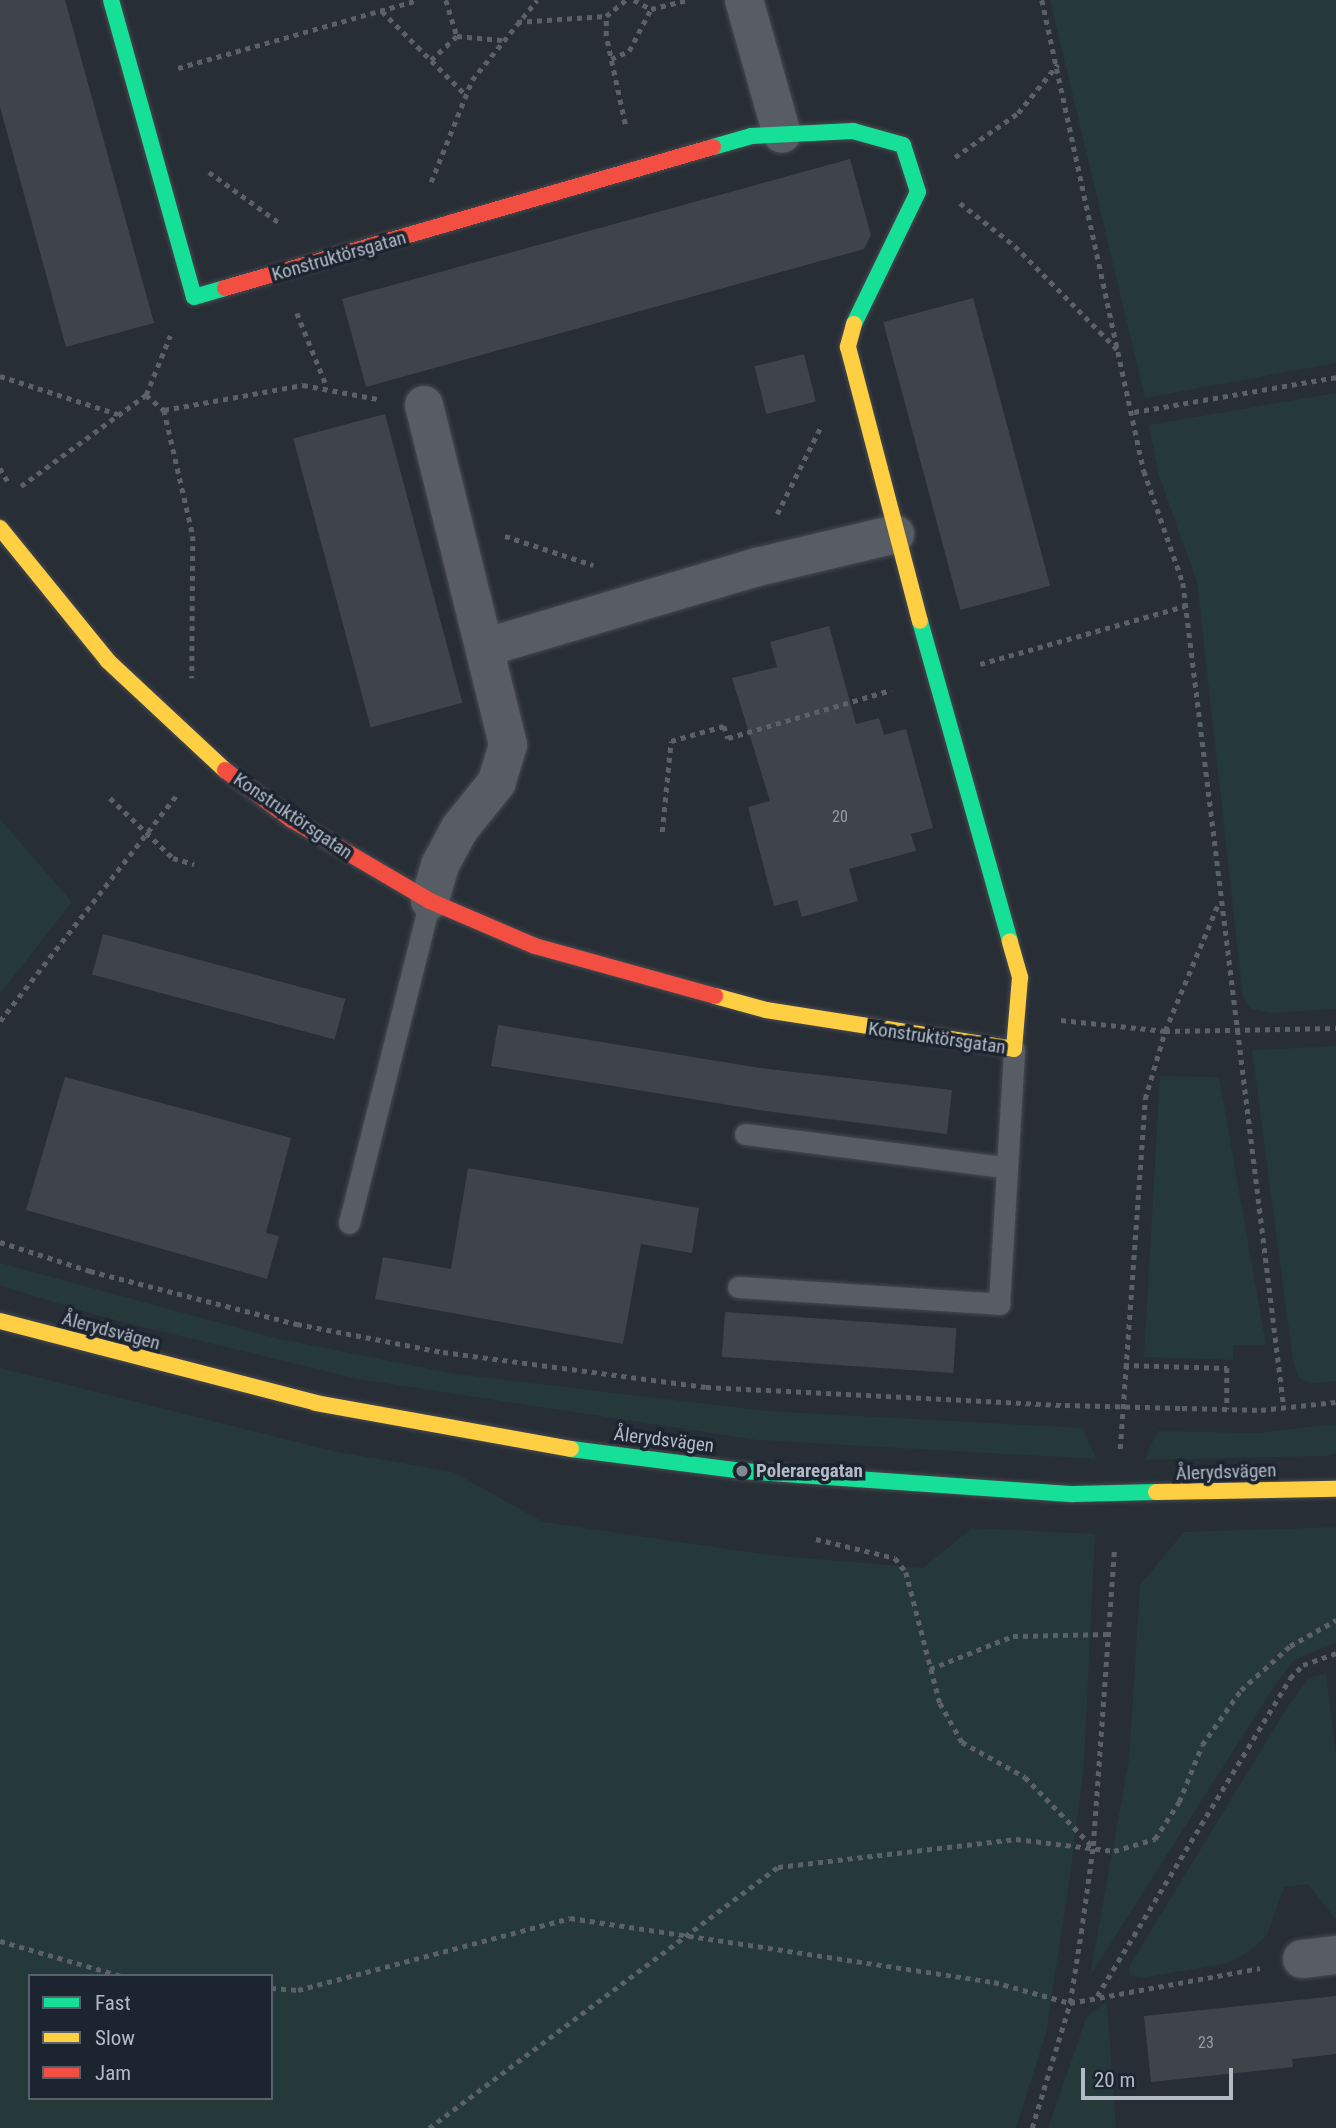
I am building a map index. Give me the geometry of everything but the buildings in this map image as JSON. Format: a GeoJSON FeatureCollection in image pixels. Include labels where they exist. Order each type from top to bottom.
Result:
{"type":"FeatureCollection","features":[{"type":"Feature","properties":{"kind":"street"},"geometry":{"type":"LineString","coordinates":[[111,0],[194,297]]}},
{"type":"Feature","properties":{"kind":"street"},"geometry":{"type":"LineString","coordinates":[[744,0],[782,134]]}},
{"type":"Feature","properties":{"kind":"street","name":"Konstruktörsgatan"},"geometry":{"type":"LineString","coordinates":[[0,528],[108,661],[207,756],[292,820],[430,901],[535,946],[753,1007],[1014,1049],[1020,977],[895,534],[848,347],[857,311],[918,192],[903,145],[853,131],[751,136],[283,274],[194,297]]}},
{"type":"Feature","properties":{"kind":"street"},"geometry":{"type":"LineString","coordinates":[[424,405],[487,647],[508,745],[506,764],[460,828],[440,865],[430,901]]}},
{"type":"Feature","properties":{"kind":"street"},"geometry":{"type":"LineString","coordinates":[[487,647],[758,567],[895,534]]}},
{"type":"Feature","properties":{"kind":"street","name":"Ålerydsvägen"},"geometry":{"type":"LineString","coordinates":[[0,1321],[316,1403],[524,1443],[742,1471],[1073,1494],[1336,1489]]}},
{"type":"Feature","properties":{"kind":"lane"},"geometry":{"type":"LineString","coordinates":[[349,1223],[430,901]]}},
{"type":"Feature","properties":{"kind":"lane"},"geometry":{"type":"LineString","coordinates":[[738,1287],[999,1304],[1003,1167],[1014,1049]]}},
{"type":"Feature","properties":{"kind":"lane"},"geometry":{"type":"LineString","coordinates":[[746,1134],[1003,1167]]}},
{"type":"Feature","properties":{"kind":"path"},"geometry":{"type":"LineString","coordinates":[[134,80],[419,0]]}},
{"type":"Feature","properties":{"kind":"path"},"geometry":{"type":"LineString","coordinates":[[446,0],[457,36]]}},
{"type":"Feature","properties":{"kind":"path"},"geometry":{"type":"LineString","coordinates":[[425,231],[428,193],[465,94],[502,40],[537,0]]}},
{"type":"Feature","properties":{"kind":"path"},"geometry":{"type":"LineString","coordinates":[[516,23],[607,16],[626,0]]}},
{"type":"Feature","properties":{"kind":"path"},"geometry":{"type":"LineString","coordinates":[[634,0],[651,9],[687,0]]}},
{"type":"Feature","properties":{"kind":"path"},"geometry":{"type":"LineString","coordinates":[[1042,0],[1134,412],[1144,471],[1183,583],[1219,901],[1284,1408]]}},
{"type":"Feature","properties":{"kind":"path"},"geometry":{"type":"LineString","coordinates":[[611,59],[629,51],[651,9]]}},
{"type":"Feature","properties":{"kind":"path"},"geometry":{"type":"LineString","coordinates":[[382,11],[465,94]]}},
{"type":"Feature","properties":{"kind":"path"},"geometry":{"type":"LineString","coordinates":[[607,16],[611,59],[639,168]]}},
{"type":"Feature","properties":{"kind":"path"},"geometry":{"type":"LineString","coordinates":[[431,60],[457,36],[502,40]]}},
{"type":"Feature","properties":{"kind":"path"},"geometry":{"type":"LineString","coordinates":[[911,170],[967,154],[1018,113],[1058,64]]}},
{"type":"Feature","properties":{"kind":"path"},"geometry":{"type":"LineString","coordinates":[[146,125],[330,260]]}},
{"type":"Feature","properties":{"kind":"path"},"geometry":{"type":"LineString","coordinates":[[911,170],[936,182],[1015,246],[1121,353]]}},
{"type":"Feature","properties":{"kind":"path"},"geometry":{"type":"LineString","coordinates":[[283,274],[327,387]]}},
{"type":"Feature","properties":{"kind":"path"},"geometry":{"type":"LineString","coordinates":[[14,491],[146,395],[170,335],[194,297]]}},
{"type":"Feature","properties":{"kind":"path"},"geometry":{"type":"LineString","coordinates":[[0,376],[118,414]]}},
{"type":"Feature","properties":{"kind":"path"},"geometry":{"type":"LineString","coordinates":[[1134,412],[1336,377]]}},
{"type":"Feature","properties":{"kind":"path"},"geometry":{"type":"LineString","coordinates":[[164,410],[303,385],[424,405]]}},
{"type":"Feature","properties":{"kind":"path"},"geometry":{"type":"LineString","coordinates":[[758,567],[788,484],[822,423],[856,386]]}},
{"type":"Feature","properties":{"kind":"path"},"geometry":{"type":"LineString","coordinates":[[146,395],[164,410],[193,536],[197,589],[184,734]]}},
{"type":"Feature","properties":{"kind":"path"},"geometry":{"type":"LineString","coordinates":[[454,519],[596,566]]}},
{"type":"Feature","properties":{"kind":"path"},"geometry":{"type":"LineString","coordinates":[[662,832],[671,741],[724,726],[728,738],[1185,606]]}},
{"type":"Feature","properties":{"kind":"path"},"geometry":{"type":"LineString","coordinates":[[0,1021],[207,756]]}},
{"type":"Feature","properties":{"kind":"path"},"geometry":{"type":"LineString","coordinates":[[110,797],[173,858],[194,864]]}},
{"type":"Feature","properties":{"kind":"path"},"geometry":{"type":"LineString","coordinates":[[1119,1457],[1145,1099],[1165,1031],[1219,901]]}},
{"type":"Feature","properties":{"kind":"path"},"geometry":{"type":"LineString","coordinates":[[1017,1015],[1165,1031],[1336,1028]]}},
{"type":"Feature","properties":{"kind":"path"},"geometry":{"type":"LineString","coordinates":[[0,1242],[90,1271],[297,1324],[470,1356],[706,1387],[1065,1405],[1182,1408],[1284,1408],[1336,1402]]}},
{"type":"Feature","properties":{"kind":"path"},"geometry":{"type":"LineString","coordinates":[[1124,1365],[1227,1368],[1227,1409]]}},
{"type":"Feature","properties":{"kind":"path"},"geometry":{"type":"LineString","coordinates":[[817,1539],[852,1544],[895,1558],[906,1572],[940,1703],[962,1742],[1025,1777],[1093,1846]]}},
{"type":"Feature","properties":{"kind":"path"},"geometry":{"type":"LineString","coordinates":[[1032,2128],[1070,2003],[1093,1846],[1114,1551]]}},
{"type":"Feature","properties":{"kind":"path"},"geometry":{"type":"LineString","coordinates":[[429,2128],[778,1867],[1016,1839],[1093,1846],[1114,1851],[1155,1839],[1179,1802],[1202,1745],[1241,1690],[1290,1646],[1336,1619]]}},
{"type":"Feature","properties":{"kind":"path"},"geometry":{"type":"LineString","coordinates":[[930,1669],[1013,1636],[1110,1634]]}},
{"type":"Feature","properties":{"kind":"path"},"geometry":{"type":"LineString","coordinates":[[1097,1997],[1290,1678],[1303,1665],[1336,1653]]}},
{"type":"Feature","properties":{"kind":"path"},"geometry":{"type":"LineString","coordinates":[[273,1988],[298,1990],[570,1918],[683,1938],[994,1982],[1070,2003],[1319,1957]]}},
{"type":"Feature","properties":{"kind":"path"},"geometry":{"type":"LineString","coordinates":[[0,1941],[114,1974]]}},
{"type":"Feature","properties":{"kind":"shaded area"},"geometry":{"type":"Polygon","coordinates":[[[1050,0],[1336,0],[1336,363],[1145,398],[1050,0]]]}},
{"type":"Feature","properties":{"kind":"shaded area"},"geometry":{"type":"Polygon","coordinates":[[[1336,393],[1336,1009],[1270,1013],[1250,1008],[1243,997],[1197,582],[1158,473],[1149,425],[1336,393]]]}},
{"type":"Feature","properties":{"kind":"shaded area"},"geometry":{"type":"Polygon","coordinates":[[[0,819],[72,902],[0,994],[0,819]]]}},
{"type":"Feature","properties":{"kind":"shaded area"},"geometry":{"type":"Polygon","coordinates":[[[1336,1046],[1336,1381],[1311,1384],[1298,1377],[1293,1361],[1252,1050],[1336,1046]]]}},
{"type":"Feature","properties":{"kind":"shaded area"},"geometry":{"type":"Polygon","coordinates":[[[1160,1076],[1219,1077],[1266,1345],[1234,1345],[1233,1360],[1144,1357],[1160,1076]]]}},
{"type":"Feature","properties":{"kind":"shaded area"},"geometry":{"type":"Polygon","coordinates":[[[0,1263],[279,1339],[456,1374],[766,1411],[1083,1428],[1096,1459],[757,1440],[358,1379],[106,1318],[5,1287],[0,1285],[0,1263]]]}},
{"type":"Feature","properties":{"kind":"shaded area"},"geometry":{"type":"Polygon","coordinates":[[[0,1368],[333,1451],[453,1472],[543,1522],[769,1555],[923,1568],[972,1528],[1095,1534],[1084,1763],[1070,1877],[1046,2033],[1016,2128],[0,2128],[0,1368]]]}},
{"type":"Feature","properties":{"kind":"shaded area"},"geometry":{"type":"Polygon","coordinates":[[[1336,1424],[1336,1453],[1328,1456],[1144,1460],[1158,1431],[1256,1433],[1336,1424]]]}},
{"type":"Feature","properties":{"kind":"shaded area"},"geometry":{"type":"Polygon","coordinates":[[[1336,1527],[1336,1643],[1294,1660],[1275,1685],[1090,1976],[1129,1759],[1140,1585],[1184,1532],[1336,1527]]]}},
{"type":"Feature","properties":{"kind":"shaded area"},"geometry":{"type":"Polygon","coordinates":[[[1326,1673],[1336,1756],[1336,1920],[1308,1884],[1284,1887],[1267,1935],[1251,1950],[1228,1963],[1142,1978],[1130,1975],[1130,1965],[1288,1706],[1309,1678],[1326,1673]]]}},
{"type":"Feature","properties":{"kind":"shaded area"},"geometry":{"type":"Polygon","coordinates":[[[1107,2002],[1116,2128],[1048,2128],[1087,2016],[1107,2002]]]}},
{"type":"Feature","properties":{"kind":"traffic: fast"},"geometry":{"type":"LineString","coordinates":[[111,0],[194,297],[225,288]]}},
{"type":"Feature","properties":{"kind":"traffic: fast"},"geometry":{"type":"LineString","coordinates":[[713,147],[751,136],[853,131],[903,145],[918,192],[854,324]]}},
{"type":"Feature","properties":{"kind":"traffic: fast"},"geometry":{"type":"LineString","coordinates":[[920,621],[1010,941]]}},
{"type":"Feature","properties":{"kind":"traffic: fast"},"geometry":{"type":"LineString","coordinates":[[571,1449],[742,1471],[1073,1494],[1156,1492]]}},
{"type":"Feature","properties":{"kind":"traffic: slow"},"geometry":{"type":"LineString","coordinates":[[854,324],[848,347],[920,621]]}},
{"type":"Feature","properties":{"kind":"traffic: slow"},"geometry":{"type":"LineString","coordinates":[[0,528],[108,661],[225,770]]}},
{"type":"Feature","properties":{"kind":"traffic: slow"},"geometry":{"type":"LineString","coordinates":[[715,996],[766,1010],[1014,1049],[1020,977],[1010,941]]}},
{"type":"Feature","properties":{"kind":"traffic: slow"},"geometry":{"type":"LineString","coordinates":[[0,1321],[316,1403],[571,1449]]}},
{"type":"Feature","properties":{"kind":"traffic: slow"},"geometry":{"type":"LineString","coordinates":[[1156,1492],[1336,1489]]}},
{"type":"Feature","properties":{"kind":"traffic: jam"},"geometry":{"type":"LineString","coordinates":[[225,288],[713,147]]}},
{"type":"Feature","properties":{"kind":"traffic: jam"},"geometry":{"type":"LineString","coordinates":[[225,770],[292,820],[430,901],[535,946],[715,996]]}},
{"type":"Feature","properties":{"kind":"place","name":"Poleraregatan"},"geometry":{"type":"Point","coordinates":[742,1471]}}]}
